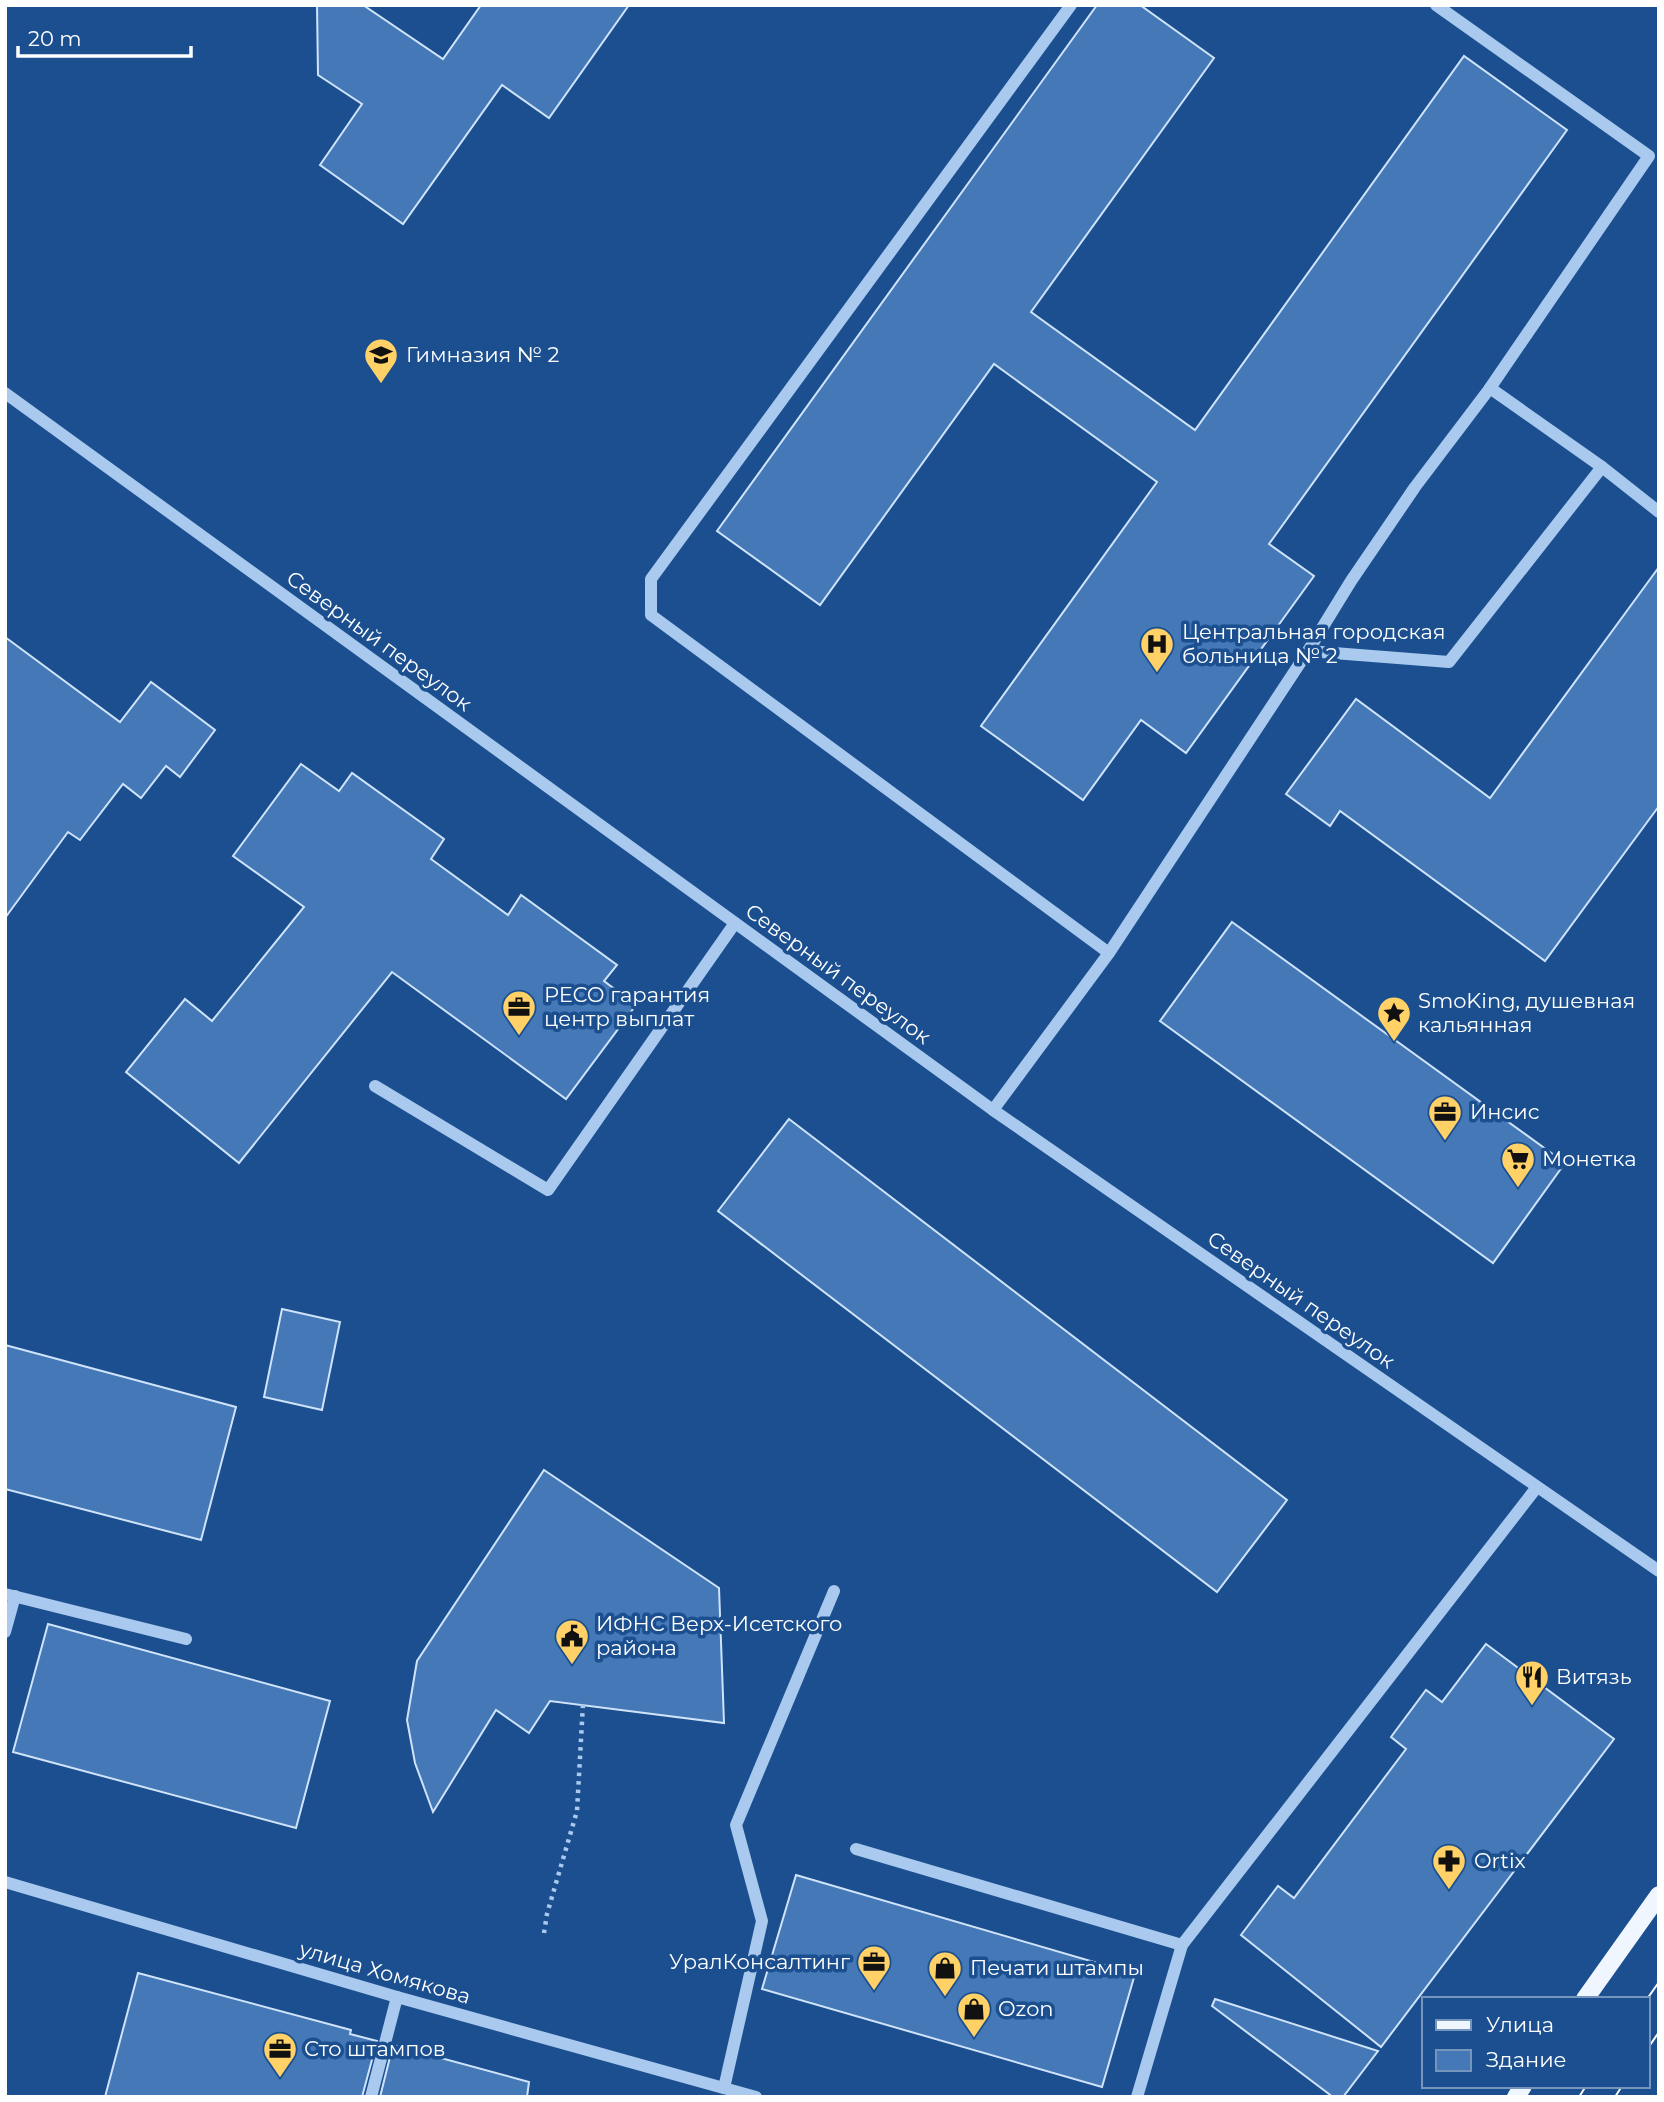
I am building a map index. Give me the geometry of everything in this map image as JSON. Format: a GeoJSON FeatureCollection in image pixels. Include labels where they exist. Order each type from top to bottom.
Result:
{"type":"FeatureCollection","features":[{"type":"Feature","properties":{"kind":"main road"},"geometry":{"type":"LineString","coordinates":[[1586,1997],[1659,1895]]}},
{"type":"Feature","properties":{"kind":"street"},"geometry":{"type":"LineString","coordinates":[[1071,5],[651,579],[651,615],[1109,953]]}},
{"type":"Feature","properties":{"kind":"street"},"geometry":{"type":"LineString","coordinates":[[993,1110],[1109,953],[1308,651],[1351,581],[1415,487],[1490,388],[1649,156],[1436,5]]}},
{"type":"Feature","properties":{"kind":"street"},"geometry":{"type":"LineString","coordinates":[[1490,388],[1602,467],[1659,512]]}},
{"type":"Feature","properties":{"kind":"street","name":"Северный переулок"},"geometry":{"type":"LineString","coordinates":[[5,393],[993,1110],[1659,1572]]}},
{"type":"Feature","properties":{"kind":"street"},"geometry":{"type":"LineString","coordinates":[[1308,651],[1449,662],[1602,467]]}},
{"type":"Feature","properties":{"kind":"street"},"geometry":{"type":"LineString","coordinates":[[375,1086],[548,1190],[735,922]]}},
{"type":"Feature","properties":{"kind":"street"},"geometry":{"type":"LineString","coordinates":[[1137,2097],[1182,1945],[1537,1487]]}},
{"type":"Feature","properties":{"kind":"street"},"geometry":{"type":"LineString","coordinates":[[724,2088],[762,1921],[736,1825],[834,1591]]}},
{"type":"Feature","properties":{"kind":"street"},"geometry":{"type":"LineString","coordinates":[[5,1632],[10,1595],[186,1639]]}},
{"type":"Feature","properties":{"kind":"street"},"geometry":{"type":"LineString","coordinates":[[856,1849],[1182,1945]]}},
{"type":"Feature","properties":{"kind":"street","name":"улица Хомякова"},"geometry":{"type":"LineString","coordinates":[[5,1882],[397,1997],[753,2096]]}},
{"type":"Feature","properties":{"kind":"street"},"geometry":{"type":"LineString","coordinates":[[371,2097],[397,1997]]}},
{"type":"Feature","properties":{"kind":"path"},"geometry":{"type":"LineString","coordinates":[[544,1933],[577,1811],[583,1704]]}},
{"type":"Feature","properties":{"kind":"building"},"geometry":{"type":"Polygon","coordinates":[[[317,5],[363,5],[443,59],[481,5],[629,5],[549,118],[502,85],[403,224],[320,165],[362,104],[318,75],[317,5]]]}},
{"type":"Feature","properties":{"kind":"building"},"geometry":{"type":"Polygon","coordinates":[[[1097,5],[1140,5],[1214,58],[1031,312],[1195,430],[1464,56],[1567,130],[1269,544],[1314,576],[1186,753],[1141,720],[1083,800],[981,726],[1157,482],[994,364],[820,605],[717,531],[1097,5]]]}},
{"type":"Feature","properties":{"kind":"building"},"geometry":{"type":"Polygon","coordinates":[[[1659,567],[1659,806],[1545,961],[1340,811],[1330,826],[1286,794],[1356,699],[1490,798],[1659,567]]]}},
{"type":"Feature","properties":{"kind":"building"},"geometry":{"type":"Polygon","coordinates":[[[5,637],[120,722],[151,682],[215,730],[180,777],[166,766],[141,798],[123,784],[80,840],[68,832],[5,918],[5,637]]]}},
{"type":"Feature","properties":{"kind":"building"},"geometry":{"type":"Polygon","coordinates":[[[301,764],[339,791],[352,773],[444,839],[431,859],[508,915],[521,895],[617,965],[604,981],[636,1005],[566,1099],[392,972],[239,1163],[126,1072],[185,999],[212,1021],[304,907],[233,856],[301,764]]]}},
{"type":"Feature","properties":{"kind":"building"},"geometry":{"type":"Polygon","coordinates":[[[1232,922],[1565,1163],[1493,1263],[1160,1021],[1232,922]]]}},
{"type":"Feature","properties":{"kind":"building"},"geometry":{"type":"Polygon","coordinates":[[[789,1119],[1287,1500],[1217,1592],[718,1211],[789,1119]]]}},
{"type":"Feature","properties":{"kind":"building"},"geometry":{"type":"Polygon","coordinates":[[[282,1309],[340,1322],[322,1410],[264,1397],[282,1309]]]}},
{"type":"Feature","properties":{"kind":"building"},"geometry":{"type":"Polygon","coordinates":[[[5,1345],[236,1407],[201,1540],[5,1489],[5,1345]]]}},
{"type":"Feature","properties":{"kind":"building"},"geometry":{"type":"Polygon","coordinates":[[[544,1470],[719,1588],[724,1723],[550,1701],[529,1733],[496,1710],[433,1812],[415,1763],[407,1720],[417,1661],[544,1470]]]}},
{"type":"Feature","properties":{"kind":"building"},"geometry":{"type":"Polygon","coordinates":[[[48,1624],[330,1701],[296,1828],[13,1752],[48,1624]]]}},
{"type":"Feature","properties":{"kind":"building"},"geometry":{"type":"Polygon","coordinates":[[[1486,1644],[1614,1739],[1381,2047],[1241,1935],[1278,1886],[1294,1898],[1406,1749],[1391,1737],[1426,1690],[1442,1702],[1486,1644]]]}},
{"type":"Feature","properties":{"kind":"building"},"geometry":{"type":"Polygon","coordinates":[[[796,1875],[1135,1974],[1102,2087],[762,1989],[796,1875]]]}},
{"type":"Feature","properties":{"kind":"building"},"geometry":{"type":"Polygon","coordinates":[[[138,1973],[351,2030],[350,2034],[377,2041],[362,2097],[105,2097],[138,1973]]]}},
{"type":"Feature","properties":{"kind":"building"},"geometry":{"type":"Polygon","coordinates":[[[1215,1999],[1378,2051],[1343,2097],[1333,2097],[1212,2006],[1215,1999]]]}},
{"type":"Feature","properties":{"kind":"building"},"geometry":{"type":"Polygon","coordinates":[[[393,2045],[529,2082],[527,2097],[380,2097],[393,2045]]]}},
{"type":"Feature","properties":{"kind":"tram line"},"geometry":{"type":"LineString","coordinates":[[1648,1997],[1659,1982]]}},
{"type":"Feature","properties":{"kind":"tram line"},"geometry":{"type":"LineString","coordinates":[[1650,2045],[1659,2032]]}},
{"type":"Feature","properties":{"kind":"tram line"},"geometry":{"type":"LineString","coordinates":[[1579,2097],[1585,2088]]}},
{"type":"Feature","properties":{"kind":"tram line"},"geometry":{"type":"LineString","coordinates":[[1615,2097],[1621,2088]]}},
{"type":"Feature","properties":{"kind":"place","name":"Гимназия № 2"},"geometry":{"type":"Point","coordinates":[381,385]}},
{"type":"Feature","properties":{"kind":"place","name":"Центральная городская больница № 2"},"geometry":{"type":"Point","coordinates":[1157,674]}},
{"type":"Feature","properties":{"kind":"place","name":"РЕСО гарантия центр выплат"},"geometry":{"type":"Point","coordinates":[519,1037]}},
{"type":"Feature","properties":{"kind":"place","name":"SmoKing, душевная кальянная"},"geometry":{"type":"Point","coordinates":[1394,1043]}},
{"type":"Feature","properties":{"kind":"place","name":"Инсис"},"geometry":{"type":"Point","coordinates":[1445,1142]}},
{"type":"Feature","properties":{"kind":"place","name":"Монетка"},"geometry":{"type":"Point","coordinates":[1518,1189]}},
{"type":"Feature","properties":{"kind":"place","name":"ИФНС Верх-Исетского района"},"geometry":{"type":"Point","coordinates":[572,1666]}},
{"type":"Feature","properties":{"kind":"place","name":"Витязь"},"geometry":{"type":"Point","coordinates":[1532,1707]}},
{"type":"Feature","properties":{"kind":"place","name":"Ortix"},"geometry":{"type":"Point","coordinates":[1449,1891]}},
{"type":"Feature","properties":{"kind":"place","name":"УралКонсалтинг"},"geometry":{"type":"Point","coordinates":[874,1992]}},
{"type":"Feature","properties":{"kind":"place","name":"Печати штампы"},"geometry":{"type":"Point","coordinates":[945,1998]}},
{"type":"Feature","properties":{"kind":"place","name":"Ozon"},"geometry":{"type":"Point","coordinates":[974,2039]}},
{"type":"Feature","properties":{"kind":"place","name":"Сто штампов"},"geometry":{"type":"Point","coordinates":[280,2079]}}]}
